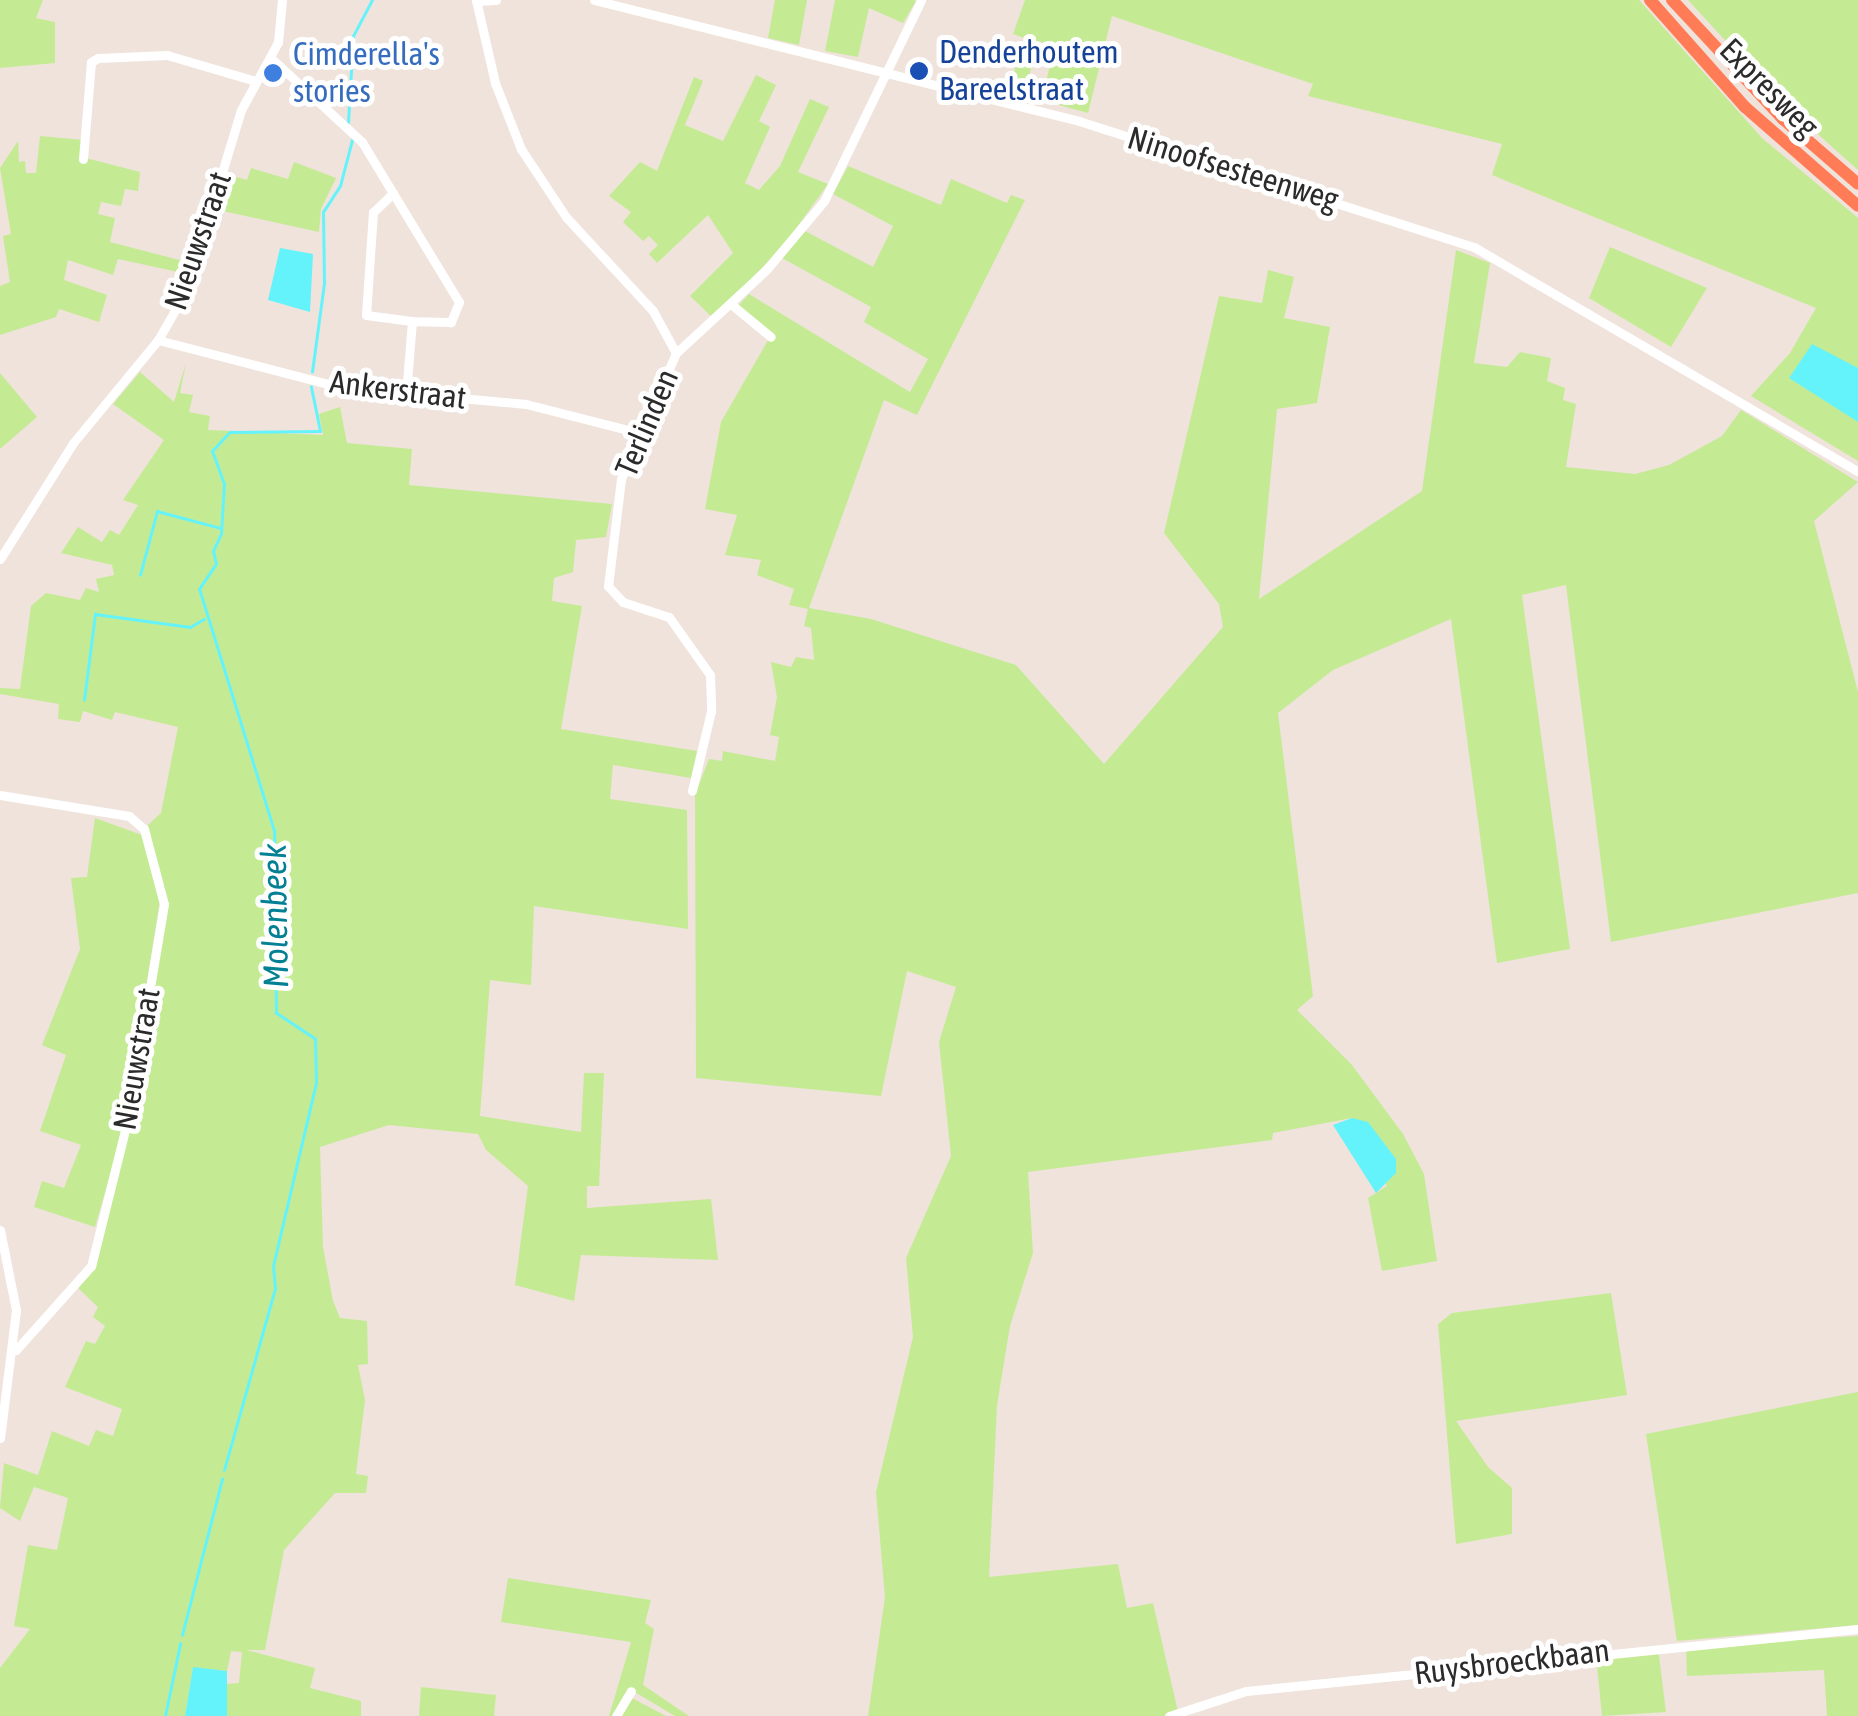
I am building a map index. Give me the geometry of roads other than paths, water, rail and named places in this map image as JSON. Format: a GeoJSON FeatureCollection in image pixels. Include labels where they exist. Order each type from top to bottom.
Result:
{"type":"FeatureCollection","features":[{"type":"Feature","properties":{"kind":"highway","name":"Expresweg"},"geometry":{"type":"LineString","coordinates":[[1650,0],[1745,107],[1858,206]]}},
{"type":"Feature","properties":{"kind":"highway","name":"Expresweg"},"geometry":{"type":"LineString","coordinates":[[1672,0],[1782,119],[1858,184]]}},
{"type":"Feature","properties":{"kind":"street","name":"Nieuwstraat"},"geometry":{"type":"LineString","coordinates":[[0,560],[73,444],[158,340],[186,291],[256,81],[271,58],[282,0]]}},
{"type":"Feature","properties":{"kind":"street"},"geometry":{"type":"LineString","coordinates":[[476,1],[496,0]]}},
{"type":"Feature","properties":{"kind":"street","name":"Ninoofsesteenweg"},"geometry":{"type":"LineString","coordinates":[[594,0],[1079,121],[1474,246],[1858,471]]}},
{"type":"Feature","properties":{"kind":"street"},"geometry":{"type":"LineString","coordinates":[[676,353],[732,305],[824,200],[882,71],[922,0]]}},
{"type":"Feature","properties":{"kind":"street","name":"Terlinden"},"geometry":{"type":"LineString","coordinates":[[476,1],[490,68],[521,149],[566,218],[652,311],[676,353],[621,479],[608,586],[623,602],[670,617],[710,675],[711,711],[692,791]]}},
{"type":"Feature","properties":{"kind":"street"},"geometry":{"type":"LineString","coordinates":[[84,159],[91,62],[98,58],[166,55],[256,81]]}},
{"type":"Feature","properties":{"kind":"street"},"geometry":{"type":"LineString","coordinates":[[271,58],[362,142],[394,193],[459,302],[451,322],[366,315],[373,212],[394,193]]}},
{"type":"Feature","properties":{"kind":"street"},"geometry":{"type":"LineString","coordinates":[[732,305],[771,337]]}},
{"type":"Feature","properties":{"kind":"street"},"geometry":{"type":"LineString","coordinates":[[406,394],[412,321]]}},
{"type":"Feature","properties":{"kind":"street","name":"Ankerstraat"},"geometry":{"type":"LineString","coordinates":[[158,340],[340,387],[526,404],[640,433]]}},
{"type":"Feature","properties":{"kind":"street","name":"Nieuwstraat"},"geometry":{"type":"LineString","coordinates":[[0,795],[129,816],[144,829],[164,922],[108,1202],[91,1266],[16,1350]]}},
{"type":"Feature","properties":{"kind":"street"},"geometry":{"type":"LineString","coordinates":[[0,1230],[16,1310],[16,1350],[0,1438]]}},
{"type":"Feature","properties":{"kind":"street","name":"Ruysbroeckbaan"},"geometry":{"type":"LineString","coordinates":[[1169,1716],[1246,1691],[1858,1629]]}},
{"type":"Feature","properties":{"kind":"street"},"geometry":{"type":"LineString","coordinates":[[616,1716],[631,1692]]}},
{"type":"Feature","properties":{"kind":"water"},"geometry":{"type":"Polygon","coordinates":[[[280,248],[313,254],[310,312],[268,300],[280,248]]]}},
{"type":"Feature","properties":{"kind":"water"},"geometry":{"type":"Polygon","coordinates":[[[1812,344],[1858,368],[1858,422],[1789,378],[1812,344]]]}},
{"type":"Feature","properties":{"kind":"water"},"geometry":{"type":"Polygon","coordinates":[[[1352,1118],[1368,1122],[1396,1159],[1396,1173],[1376,1193],[1333,1125],[1352,1118]]]}},
{"type":"Feature","properties":{"kind":"water"},"geometry":{"type":"Polygon","coordinates":[[[193,1667],[227,1671],[227,1716],[185,1716],[193,1667]]]}},
{"type":"Feature","properties":{"kind":"waterway","name":"Molenbeek"},"geometry":{"type":"LineString","coordinates":[[348,123],[353,36],[372,0]]}},
{"type":"Feature","properties":{"kind":"waterway","name":"Molenbeek"},"geometry":{"type":"LineString","coordinates":[[312,372],[324,283],[323,212],[340,186],[352,140]]}},
{"type":"Feature","properties":{"kind":"waterway","name":"Molenbeek"},"geometry":{"type":"LineString","coordinates":[[224,1470],[275,1289],[273,1266],[316,1083],[315,1039],[276,1013],[274,831],[199,589],[216,564],[213,551],[221,534],[224,484],[212,451],[230,432],[320,431],[311,387]]}},
{"type":"Feature","properties":{"kind":"waterway"},"geometry":{"type":"LineString","coordinates":[[140,575],[157,511],[221,528]]}},
{"type":"Feature","properties":{"kind":"waterway"},"geometry":{"type":"LineString","coordinates":[[84,700],[95,614],[190,627],[204,619]]}},
{"type":"Feature","properties":{"kind":"waterway","name":"Molenbeek"},"geometry":{"type":"LineString","coordinates":[[182,1635],[222,1479]]}},
{"type":"Feature","properties":{"kind":"waterway","name":"Molenbeek"},"geometry":{"type":"LineString","coordinates":[[165,1716],[180,1644]]}},
{"type":"Feature","properties":{"kind":"place","name":"Denderhoutem Bareelstraat"},"geometry":{"type":"Point","coordinates":[919,71]}},
{"type":"Feature","properties":{"kind":"place","name":"Cimderella's stories"},"geometry":{"type":"Point","coordinates":[273,73]}}]}
